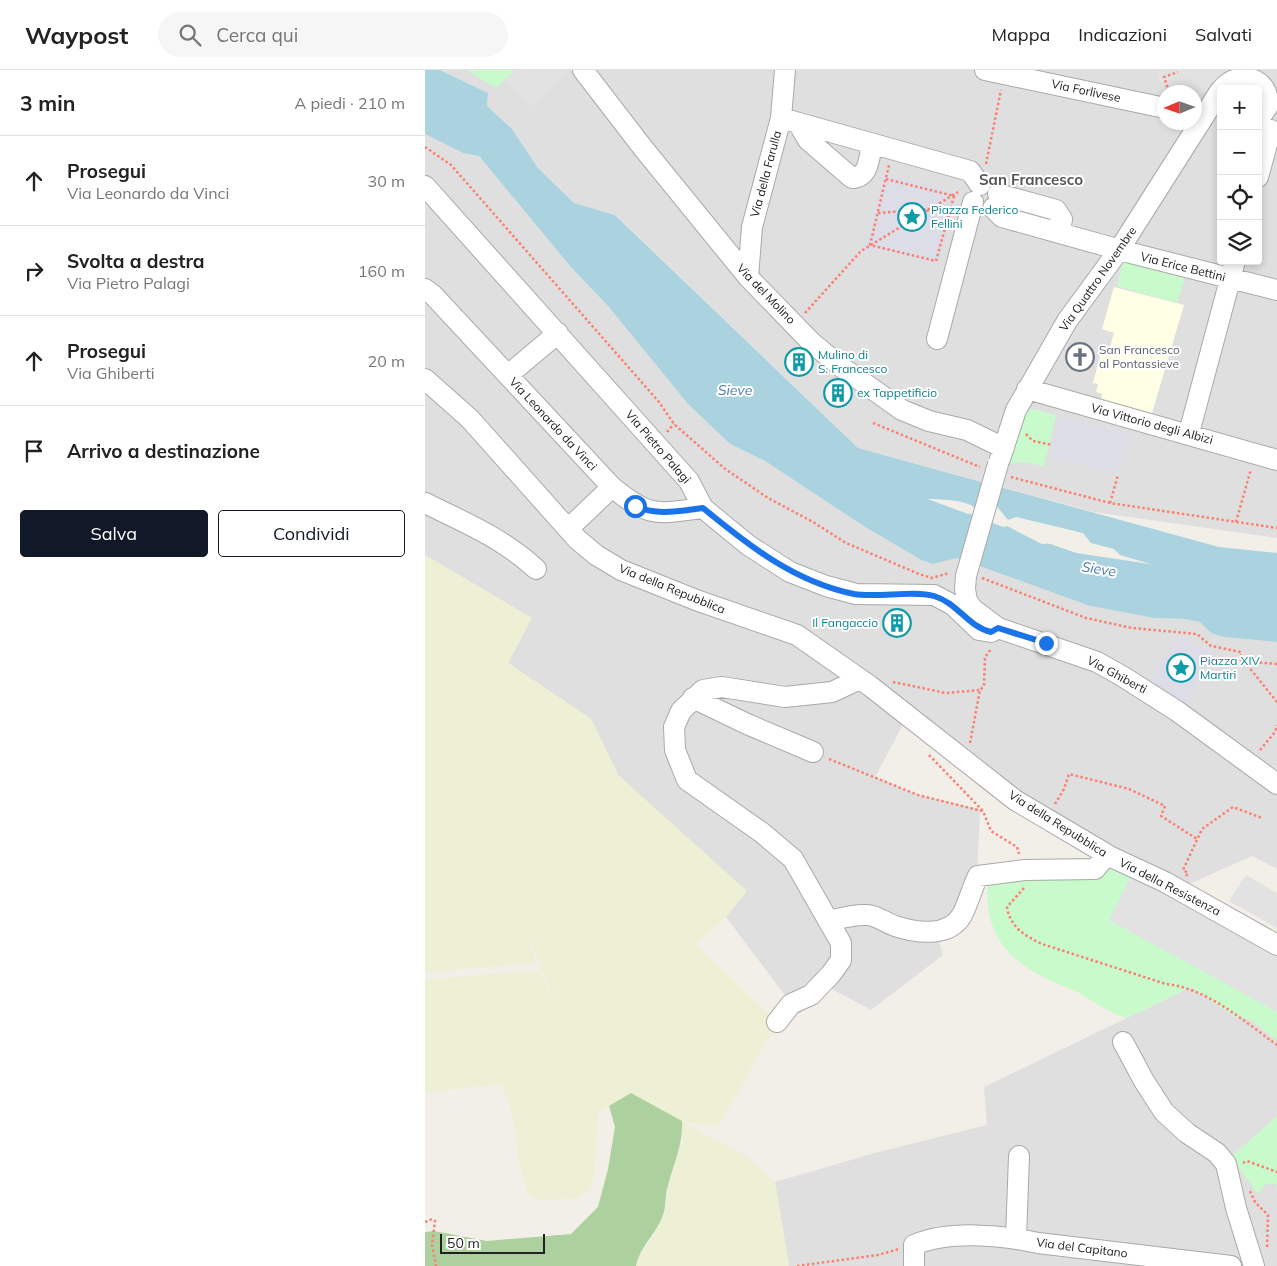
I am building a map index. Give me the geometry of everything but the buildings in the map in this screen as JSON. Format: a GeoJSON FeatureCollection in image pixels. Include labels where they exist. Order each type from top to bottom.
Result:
{"type":"FeatureCollection","features":[{"type":"Feature","properties":{"kind":"street","name":"Via del Molino"},"geometry":{"type":"LineString","coordinates":[[583,70],[643,148],[748,277],[811,342],[902,410],[929,420],[967,430],[998,464]]}},
{"type":"Feature","properties":{"kind":"street","name":"Via della Farulla"},"geometry":{"type":"LineString","coordinates":[[748,277],[753,227],[789,121],[785,70]]}},
{"type":"Feature","properties":{"kind":"street","name":"Via Forlivese"},"geometry":{"type":"LineString","coordinates":[[985,70],[1157,102]]}},
{"type":"Feature","properties":{"kind":"street"},"geometry":{"type":"LineString","coordinates":[[1226,85],[1234,77],[1246,72],[1254,76],[1268,111],[1258,175]]}},
{"type":"Feature","properties":{"kind":"street"},"geometry":{"type":"LineString","coordinates":[[1207,112],[1217,96]]}},
{"type":"Feature","properties":{"kind":"street","name":"Via Quattro Novembre"},"geometry":{"type":"LineString","coordinates":[[966,575],[998,464],[1016,410],[1067,321],[1119,250],[1207,112]]}},
{"type":"Feature","properties":{"kind":"street","name":"Via Erice Bettini"},"geometry":{"type":"LineString","coordinates":[[789,121],[970,171],[972,192],[979,208],[995,201],[1003,218],[1061,232],[1119,250],[1232,270],[1277,290]]}},
{"type":"Feature","properties":{"kind":"street"},"geometry":{"type":"LineString","coordinates":[[789,121],[852,178],[860,177],[865,172],[872,144]]}},
{"type":"Feature","properties":{"kind":"street","name":"Via Pietro Palagi"},"geometry":{"type":"LineString","coordinates":[[425,186],[473,242],[558,333],[689,481],[703,508],[748,545],[790,572],[826,586],[856,594],[933,595],[953,605],[979,630],[994,630]]}},
{"type":"Feature","properties":{"kind":"street"},"geometry":{"type":"LineString","coordinates":[[937,340],[972,192]]}},
{"type":"Feature","properties":{"kind":"street"},"geometry":{"type":"LineString","coordinates":[[1189,433],[1232,270]]}},
{"type":"Feature","properties":{"kind":"street","name":"Via Leonardo da Vinci"},"geometry":{"type":"LineString","coordinates":[[425,290],[433,295],[612,487],[635,506],[649,512],[670,512],[703,508]]}},
{"type":"Feature","properties":{"kind":"street"},"geometry":{"type":"LineString","coordinates":[[508,375],[558,333]]}},
{"type":"Feature","properties":{"kind":"street","name":"Via della Repubblica"},"geometry":{"type":"LineString","coordinates":[[425,380],[470,419],[567,528],[596,555],[621,570],[696,600],[797,636],[860,680],[1015,800],[1113,858]]}},
{"type":"Feature","properties":{"kind":"street","name":"Via Vittorio degli Albizi"},"geometry":{"type":"LineString","coordinates":[[1027,389],[1189,433],[1277,460]]}},
{"type":"Feature","properties":{"kind":"street"},"geometry":{"type":"LineString","coordinates":[[567,528],[612,487]]}},
{"type":"Feature","properties":{"kind":"street"},"geometry":{"type":"LineString","coordinates":[[425,503],[475,527],[519,553],[536,569]]}},
{"type":"Feature","properties":{"kind":"street","name":"Via Ghiberti"},"geometry":{"type":"LineString","coordinates":[[966,575],[965,589],[970,605],[994,630],[1097,662],[1148,691],[1277,784]]}},
{"type":"Feature","properties":{"kind":"street"},"geometry":{"type":"LineString","coordinates":[[777,1022],[791,1004],[811,994],[831,974],[841,960],[841,943],[793,859],[761,832],[687,780],[675,750],[674,727],[681,711],[703,690],[722,687],[785,697],[832,692],[860,680]]}},
{"type":"Feature","properties":{"kind":"street"},"geometry":{"type":"LineString","coordinates":[[693,698],[747,724],[813,752]]}},
{"type":"Feature","properties":{"kind":"street","name":"Via della Resistenza"},"geometry":{"type":"LineString","coordinates":[[829,922],[845,917],[869,915],[896,926],[919,931],[939,932],[953,926],[962,915],[978,876],[1025,870],[1095,869],[1107,855],[1165,882],[1277,945]]}},
{"type":"Feature","properties":{"kind":"street"},"geometry":{"type":"LineString","coordinates":[[1123,1042],[1164,1112],[1187,1133],[1217,1153],[1226,1164],[1235,1208],[1260,1262]]}},
{"type":"Feature","properties":{"kind":"street"},"geometry":{"type":"LineString","coordinates":[[1015,1238],[1019,1156]]}},
{"type":"Feature","properties":{"kind":"street","name":"Via del Capitano"},"geometry":{"type":"LineString","coordinates":[[914,1245],[924,1241],[973,1236],[1015,1238],[1038,1243],[1231,1266]]}},
{"type":"Feature","properties":{"kind":"street"},"geometry":{"type":"LineString","coordinates":[[914,1245],[914,1266]]}},
{"type":"Feature","properties":{"kind":"path"},"geometry":{"type":"LineString","coordinates":[[1164,85],[1164,77],[1178,72]]}},
{"type":"Feature","properties":{"kind":"path"},"geometry":{"type":"LineString","coordinates":[[985,165],[1001,89]]}},
{"type":"Feature","properties":{"kind":"path"},"geometry":{"type":"LineString","coordinates":[[425,147],[451,165],[659,402],[674,424],[724,468],[768,498],[813,522],[846,543],[932,578],[966,575],[1086,618],[1132,628],[1197,634],[1211,646],[1241,652],[1241,660],[1277,664]]}},
{"type":"Feature","properties":{"kind":"path"},"geometry":{"type":"LineString","coordinates":[[870,245],[890,158]]}},
{"type":"Feature","properties":{"kind":"path"},"geometry":{"type":"LineString","coordinates":[[886,179],[954,196]]}},
{"type":"Feature","properties":{"kind":"path"},"geometry":{"type":"LineString","coordinates":[[804,314],[861,251],[954,196],[972,192]]}},
{"type":"Feature","properties":{"kind":"path"},"geometry":{"type":"LineString","coordinates":[[870,245],[936,261],[954,196]]}},
{"type":"Feature","properties":{"kind":"path"},"geometry":{"type":"LineString","coordinates":[[878,212],[931,209]]}},
{"type":"Feature","properties":{"kind":"path"},"geometry":{"type":"LineString","coordinates":[[873,423],[998,464],[1038,486],[1110,503],[1277,528]]}},
{"type":"Feature","properties":{"kind":"path"},"geometry":{"type":"LineString","coordinates":[[1020,429],[1033,441],[1052,444]]}},
{"type":"Feature","properties":{"kind":"path"},"geometry":{"type":"LineString","coordinates":[[1236,522],[1255,454]]}},
{"type":"Feature","properties":{"kind":"path"},"geometry":{"type":"LineString","coordinates":[[1110,503],[1118,475]]}},
{"type":"Feature","properties":{"kind":"path"},"geometry":{"type":"LineString","coordinates":[[969,750],[980,690],[984,686],[985,657],[991,651],[994,630]]}},
{"type":"Feature","properties":{"kind":"path"},"geometry":{"type":"LineString","coordinates":[[1251,662],[1247,666],[1277,702]]}},
{"type":"Feature","properties":{"kind":"path"},"geometry":{"type":"LineString","coordinates":[[884,680],[945,693],[980,690]]}},
{"type":"Feature","properties":{"kind":"path"},"geometry":{"type":"LineString","coordinates":[[1249,762],[1275,732],[1277,725]]}},
{"type":"Feature","properties":{"kind":"path"},"geometry":{"type":"LineString","coordinates":[[929,732],[925,744],[929,756],[983,811],[991,831],[1017,847],[1025,870],[1024,888],[1007,907],[1008,916],[1023,935],[1051,947],[1166,984],[1179,985],[1224,1007],[1277,1045]]}},
{"type":"Feature","properties":{"kind":"path"},"geometry":{"type":"LineString","coordinates":[[813,752],[918,795],[983,811]]}},
{"type":"Feature","properties":{"kind":"path"},"geometry":{"type":"LineString","coordinates":[[1047,819],[1064,789],[1069,774],[1129,789],[1165,806],[1161,816],[1197,839]]}},
{"type":"Feature","properties":{"kind":"path"},"geometry":{"type":"LineString","coordinates":[[1187,873],[1183,870],[1203,828],[1233,807],[1262,818]]}},
{"type":"Feature","properties":{"kind":"path"},"geometry":{"type":"LineString","coordinates":[[1239,1165],[1247,1161],[1277,1172]]}},
{"type":"Feature","properties":{"kind":"path"},"geometry":{"type":"LineString","coordinates":[[1247,1183],[1255,1202],[1268,1215],[1260,1262]]}},
{"type":"Feature","properties":{"kind":"path"},"geometry":{"type":"LineString","coordinates":[[425,1222],[432,1219],[435,1221],[433,1245],[435,1266]]}},
{"type":"Feature","properties":{"kind":"path"},"geometry":{"type":"LineString","coordinates":[[797,1266],[878,1255],[914,1245]]}},
{"type":"Feature","properties":{"kind":"shaded area"},"geometry":{"type":"Polygon","coordinates":[[[440,70],[1158,70],[1162,85],[1157,85],[1157,130],[1202,130],[1202,92],[1232,70],[1277,70],[1277,538],[1094,512],[858,448],[616,215],[574,203],[538,168],[512,129],[487,106],[488,93],[440,70]]]}},
{"type":"Feature","properties":{"kind":"shaded area"},"geometry":{"type":"Polygon","coordinates":[[[515,70],[569,71],[531,107],[506,80],[515,70]]]}},
{"type":"Feature","properties":{"kind":"shaded area"},"geometry":{"type":"Polygon","coordinates":[[[1158,70],[1232,70],[1202,92],[1202,85],[1162,85],[1158,70]]]}},
{"type":"Feature","properties":{"kind":"shaded area"},"geometry":{"type":"Polygon","coordinates":[[[425,134],[463,153],[479,156],[570,266],[608,306],[688,404],[730,444],[765,461],[862,525],[921,560],[933,564],[957,558],[1090,606],[1154,618],[1184,619],[1200,622],[1211,633],[1224,637],[1277,642],[1277,869],[1252,856],[1178,889],[905,721],[875,777],[918,795],[980,809],[976,903],[934,925],[943,955],[871,1010],[830,988],[799,1014],[726,917],[746,891],[618,775],[591,719],[508,663],[531,618],[425,555],[425,134]]]}},
{"type":"Feature","properties":{"kind":"shaded area","name":"Piazza Federico Fellini"},"geometry":{"type":"Polygon","coordinates":[[[883,174],[957,193],[939,265],[874,249],[872,254],[861,251],[864,240],[867,241],[883,174]]]}},
{"type":"Feature","properties":{"kind":"shaded area"},"geometry":{"type":"Polygon","coordinates":[[[1114,287],[1184,305],[1152,413],[1101,399],[1102,394],[1096,392],[1098,384],[1093,383],[1103,345],[1110,347],[1114,333],[1102,329],[1114,287]]]}},
{"type":"Feature","properties":{"kind":"shaded area"},"geometry":{"type":"Polygon","coordinates":[[[1060,417],[1130,435],[1119,474],[1051,458],[1060,417]]]}},
{"type":"Feature","properties":{"kind":"shaded area"},"geometry":{"type":"Polygon","coordinates":[[[425,555],[532,618],[508,663],[591,719],[618,775],[747,891],[726,917],[696,944],[777,1022],[719,1126],[683,1122],[746,1156],[775,1182],[789,1266],[636,1266],[637,1260],[652,1238],[664,1215],[667,1189],[683,1139],[631,1093],[598,1113],[595,1165],[591,1189],[578,1198],[537,1200],[528,1193],[519,1164],[513,1115],[501,1084],[425,1093],[425,980],[539,970],[556,1005],[527,932],[536,963],[425,973],[425,555]]]}},
{"type":"Feature","properties":{"kind":"shaded area","name":"Piazza XIV Martiri"},"geometry":{"type":"Polygon","coordinates":[[[1177,637],[1214,652],[1184,705],[1147,683],[1177,637]]]}},
{"type":"Feature","properties":{"kind":"shaded area"},"geometry":{"type":"Polygon","coordinates":[[[1136,866],[1277,953],[1277,1012],[1109,920],[1136,866]]]}},
{"type":"Feature","properties":{"kind":"shaded area"},"geometry":{"type":"Polygon","coordinates":[[[1246,875],[1277,893],[1277,928],[1229,901],[1246,875]]]}},
{"type":"Feature","properties":{"kind":"shaded area"},"geometry":{"type":"Polygon","coordinates":[[[1191,987],[1234,1016],[1251,1020],[1277,1040],[1277,1266],[789,1266],[775,1182],[882,1151],[987,1125],[984,1087],[1191,987]]]}},
{"type":"Feature","properties":{"kind":"green space"},"geometry":{"type":"Polygon","coordinates":[[[467,70],[515,70],[496,88],[467,70]]]}},
{"type":"Feature","properties":{"kind":"green space"},"geometry":{"type":"Polygon","coordinates":[[[1123,261],[1186,275],[1177,303],[1117,286],[1123,261]]]}},
{"type":"Feature","properties":{"kind":"green space"},"geometry":{"type":"Polygon","coordinates":[[[1033,409],[1056,415],[1044,466],[1023,462],[1006,464],[1025,412],[1033,409]]]}},
{"type":"Feature","properties":{"kind":"green space"},"geometry":{"type":"Polygon","coordinates":[[[1111,856],[1240,990],[1277,1012],[1277,1040],[1251,1020],[1234,1016],[1191,987],[1127,1018],[1120,1016],[1079,993],[1031,970],[1008,951],[993,927],[989,913],[988,879],[1111,856]]]}},
{"type":"Feature","properties":{"kind":"green space"},"geometry":{"type":"Polygon","coordinates":[[[631,1093],[682,1121],[679,1147],[667,1189],[665,1209],[636,1266],[425,1266],[425,1232],[434,1231],[487,1241],[571,1234],[598,1207],[608,1169],[615,1127],[609,1106],[631,1093]]]}},
{"type":"Feature","properties":{"kind":"green space"},"geometry":{"type":"Polygon","coordinates":[[[1277,1116],[1277,1188],[1275,1184],[1265,1184],[1258,1194],[1231,1157],[1277,1116]]]}},
{"type":"Feature","properties":{"kind":"water","name":"Sieve"},"geometry":{"type":"Polygon","coordinates":[[[425,70],[440,70],[488,93],[487,106],[512,129],[538,168],[574,203],[615,215],[858,448],[1219,547],[1277,553],[1277,642],[1224,637],[1211,633],[1200,622],[1184,619],[1154,618],[1090,606],[957,558],[933,564],[921,560],[862,525],[765,461],[730,444],[688,404],[608,306],[570,266],[479,156],[463,153],[425,134],[425,70]],[[907,496],[910,509],[915,516],[954,535],[964,536],[968,531],[963,518],[970,513],[983,533],[1007,526],[1073,560],[1087,570],[1116,580],[1163,589],[1200,586],[1195,577],[1120,555],[1114,549],[1091,543],[1083,533],[1016,517],[1008,520],[994,503],[975,511],[973,506],[957,501],[907,496]]]}},
{"type":"Feature","properties":{"kind":"waterway","name":"Sieve"},"geometry":{"type":"LineString","coordinates":[[879,486],[913,507],[997,538]]}},
{"type":"Feature","properties":{"kind":"waterway","name":"Sieve"},"geometry":{"type":"LineString","coordinates":[[1047,556],[1073,565],[1277,596]]}},
{"type":"Feature","properties":{"kind":"place","name":"Piazza Federico Fellini"},"geometry":{"type":"Point","coordinates":[912,217]}},
{"type":"Feature","properties":{"kind":"place","name":"San Francesco al Pontassieve"},"geometry":{"type":"Point","coordinates":[1080,357]}},
{"type":"Feature","properties":{"kind":"place","name":"Mulino di S. Francesco"},"geometry":{"type":"Point","coordinates":[799,362]}},
{"type":"Feature","properties":{"kind":"place","name":"ex Tappetificio"},"geometry":{"type":"Point","coordinates":[838,393]}},
{"type":"Feature","properties":{"kind":"place","name":"Il Fangaccio"},"geometry":{"type":"Point","coordinates":[897,623]}},
{"type":"Feature","properties":{"kind":"place","name":"Piazza XIV Martiri"},"geometry":{"type":"Point","coordinates":[1181,668]}},
{"type":"Feature","properties":{"kind":"district","name":"San Francesco"},"geometry":{"type":"Point","coordinates":[1031,180]}},
{"type":"Feature","properties":{"kind":"route"},"geometry":{"type":"LineString","coordinates":[[635,506],[649,512],[670,512],[703,508],[748,545],[790,572],[826,586],[856,594],[933,595],[953,605],[979,630],[991,632],[998,628],[1046,643]]}}]}
